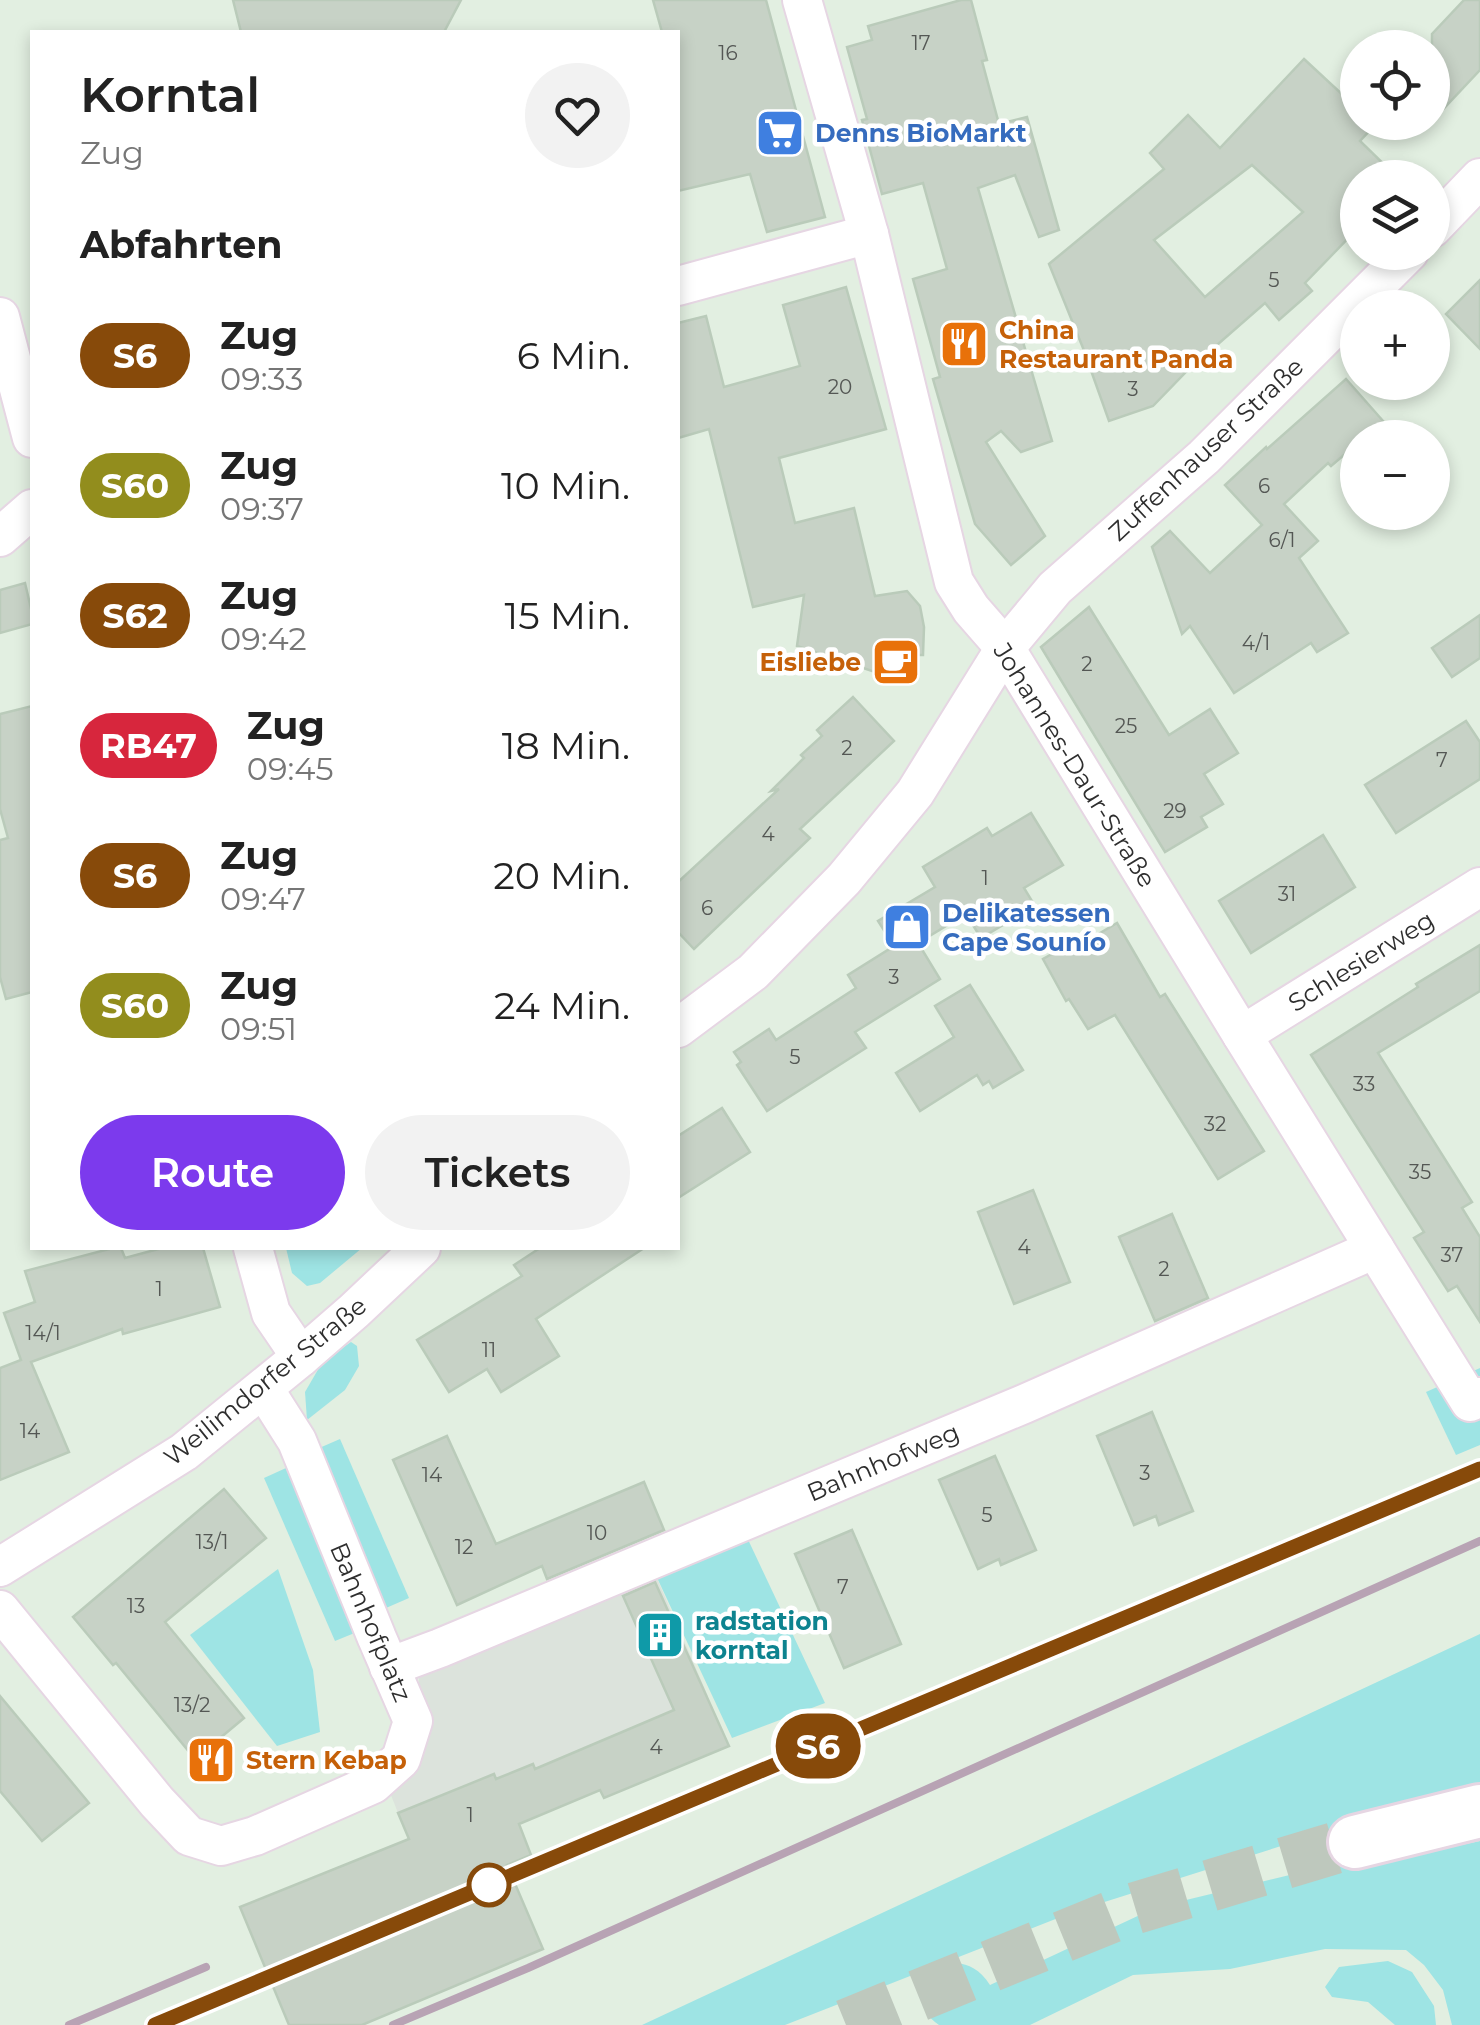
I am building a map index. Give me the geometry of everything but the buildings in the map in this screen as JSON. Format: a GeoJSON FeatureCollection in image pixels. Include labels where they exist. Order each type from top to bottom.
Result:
{"type":"FeatureCollection","features":[{"type":"Feature","properties":{"kind":"main road"},"geometry":{"type":"LineString","coordinates":[[1355,1842],[1480,1810]]}},
{"type":"Feature","properties":{"kind":"street","name":"Johannes-Daur-Straße"},"geometry":{"type":"LineString","coordinates":[[802,0],[869,234],[954,582],[971,609],[1006,648],[1470,1402],[1480,1397]]}},
{"type":"Feature","properties":{"kind":"street"},"geometry":{"type":"LineString","coordinates":[[1450,209],[1480,178]]}},
{"type":"Feature","properties":{"kind":"street"},"geometry":{"type":"LineString","coordinates":[[680,285],[869,234]]}},
{"type":"Feature","properties":{"kind":"street","name":"Zuffenhauser Straße"},"geometry":{"type":"LineString","coordinates":[[1006,648],[1055,588],[1204,457],[1390,270]]}},
{"type":"Feature","properties":{"kind":"street"},"geometry":{"type":"LineString","coordinates":[[0,317],[30,430]]}},
{"type":"Feature","properties":{"kind":"street"},"geometry":{"type":"LineString","coordinates":[[0,537],[30,512]]}},
{"type":"Feature","properties":{"kind":"street"},"geometry":{"type":"LineString","coordinates":[[680,1027],[753,972],[844,879],[915,793],[1006,648]]}},
{"type":"Feature","properties":{"kind":"street","name":"Schlesierweg"},"geometry":{"type":"LineString","coordinates":[[1242,1036],[1480,887]]}},
{"type":"Feature","properties":{"kind":"street","name":"Bahnhofweg"},"geometry":{"type":"LineString","coordinates":[[388,1667],[1024,1404],[1375,1249]]}},
{"type":"Feature","properties":{"kind":"street"},"geometry":{"type":"LineString","coordinates":[[254,1250],[271,1313],[300,1358]]}},
{"type":"Feature","properties":{"kind":"street","name":"Weilimdorfer Straße"},"geometry":{"type":"LineString","coordinates":[[0,1567],[184,1452],[300,1358],[419,1250]]}},
{"type":"Feature","properties":{"kind":"street","name":"Bahnhofplatz"},"geometry":{"type":"LineString","coordinates":[[0,1610],[189,1836],[221,1846],[255,1836],[373,1784],[401,1758],[413,1721],[297,1441],[264,1388]]}},
{"type":"Feature","properties":{"kind":"shaded area"},"geometry":{"type":"Polygon","coordinates":[[[286,1250],[360,1250],[320,1283],[307,1286],[292,1273],[286,1250]]]}},
{"type":"Feature","properties":{"kind":"shaded area"},"geometry":{"type":"Polygon","coordinates":[[[351,1342],[357,1346],[359,1366],[345,1390],[307,1420],[305,1392],[323,1361],[351,1342]]]}},
{"type":"Feature","properties":{"kind":"shaded area"},"geometry":{"type":"Polygon","coordinates":[[[1480,1368],[1480,1445],[1456,1455],[1426,1392],[1480,1368]]]}},
{"type":"Feature","properties":{"kind":"shaded area"},"geometry":{"type":"Polygon","coordinates":[[[340,1439],[409,1598],[386,1608],[317,1449],[340,1439]]]}},
{"type":"Feature","properties":{"kind":"shaded area"},"geometry":{"type":"Polygon","coordinates":[[[286,1468],[357,1632],[335,1641],[264,1478],[286,1468]]]}},
{"type":"Feature","properties":{"kind":"shaded area"},"geometry":{"type":"Polygon","coordinates":[[[736,1514],[825,1703],[732,1738],[652,1567],[736,1514]]]}},
{"type":"Feature","properties":{"kind":"shaded area"},"geometry":{"type":"Polygon","coordinates":[[[652,1567],[708,1696],[535,1770],[532,1764],[496,1779],[494,1774],[398,1813],[389,1790],[429,1731],[419,1670],[652,1567]]]}},
{"type":"Feature","properties":{"kind":"shaded area"},"geometry":{"type":"Polygon","coordinates":[[[278,1569],[313,1670],[320,1732],[277,1746],[190,1635],[278,1569]]]}},
{"type":"Feature","properties":{"kind":"shaded area"},"geometry":{"type":"Polygon","coordinates":[[[1480,1634],[1480,1783],[1076,1911],[785,2025],[642,2025],[1480,1634]]]}},
{"type":"Feature","properties":{"kind":"shaded area"},"geometry":{"type":"Polygon","coordinates":[[[1480,1841],[1480,2025],[1452,2025],[1443,1990],[1424,1965],[1406,1950],[1325,1949],[1230,1969],[1133,1975],[1030,2025],[939,2025],[927,2012],[923,1998],[926,1985],[934,1973],[946,1966],[961,1964],[976,1970],[990,1985],[1157,1907],[1327,1866],[1358,1867],[1480,1841]]]}},
{"type":"Feature","properties":{"kind":"shaded area"},"geometry":{"type":"Polygon","coordinates":[[[1388,1961],[1412,1972],[1434,2006],[1436,2025],[1395,2025],[1368,2002],[1332,1997],[1325,1987],[1339,1967],[1388,1961]]]}},
{"type":"Feature","properties":{"kind":"tunnel"},"geometry":{"type":"LineString","coordinates":[[846,2025],[1126,1911],[1355,1842]]}},
{"type":"Feature","properties":{"kind":"railway"},"geometry":{"type":"LineString","coordinates":[[156,2025],[1480,1469]]}},
{"type":"Feature","properties":{"kind":"railway"},"geometry":{"type":"LineString","coordinates":[[393,2025],[1480,1541]]}},
{"type":"Feature","properties":{"kind":"railway"},"geometry":{"type":"LineString","coordinates":[[69,2025],[206,1967]]}},
{"type":"Feature","properties":{"kind":"train","name":"S6"},"geometry":{"type":"LineString","coordinates":[[155,2025],[1480,1469]]}},
{"type":"Feature","properties":{"kind":"place","name":"Denns BioMarkt"},"geometry":{"type":"Point","coordinates":[780,133]}},
{"type":"Feature","properties":{"kind":"place","name":"China Restaurant Panda"},"geometry":{"type":"Point","coordinates":[964,344]}},
{"type":"Feature","properties":{"kind":"place","name":"Eisliebe"},"geometry":{"type":"Point","coordinates":[896,662]}},
{"type":"Feature","properties":{"kind":"place","name":"Delikatessen Cape Sounío"},"geometry":{"type":"Point","coordinates":[907,927]}},
{"type":"Feature","properties":{"kind":"place","name":"radstation korntal"},"geometry":{"type":"Point","coordinates":[660,1635]}},
{"type":"Feature","properties":{"kind":"place","name":"Stern Kebap"},"geometry":{"type":"Point","coordinates":[211,1760]}}]}
